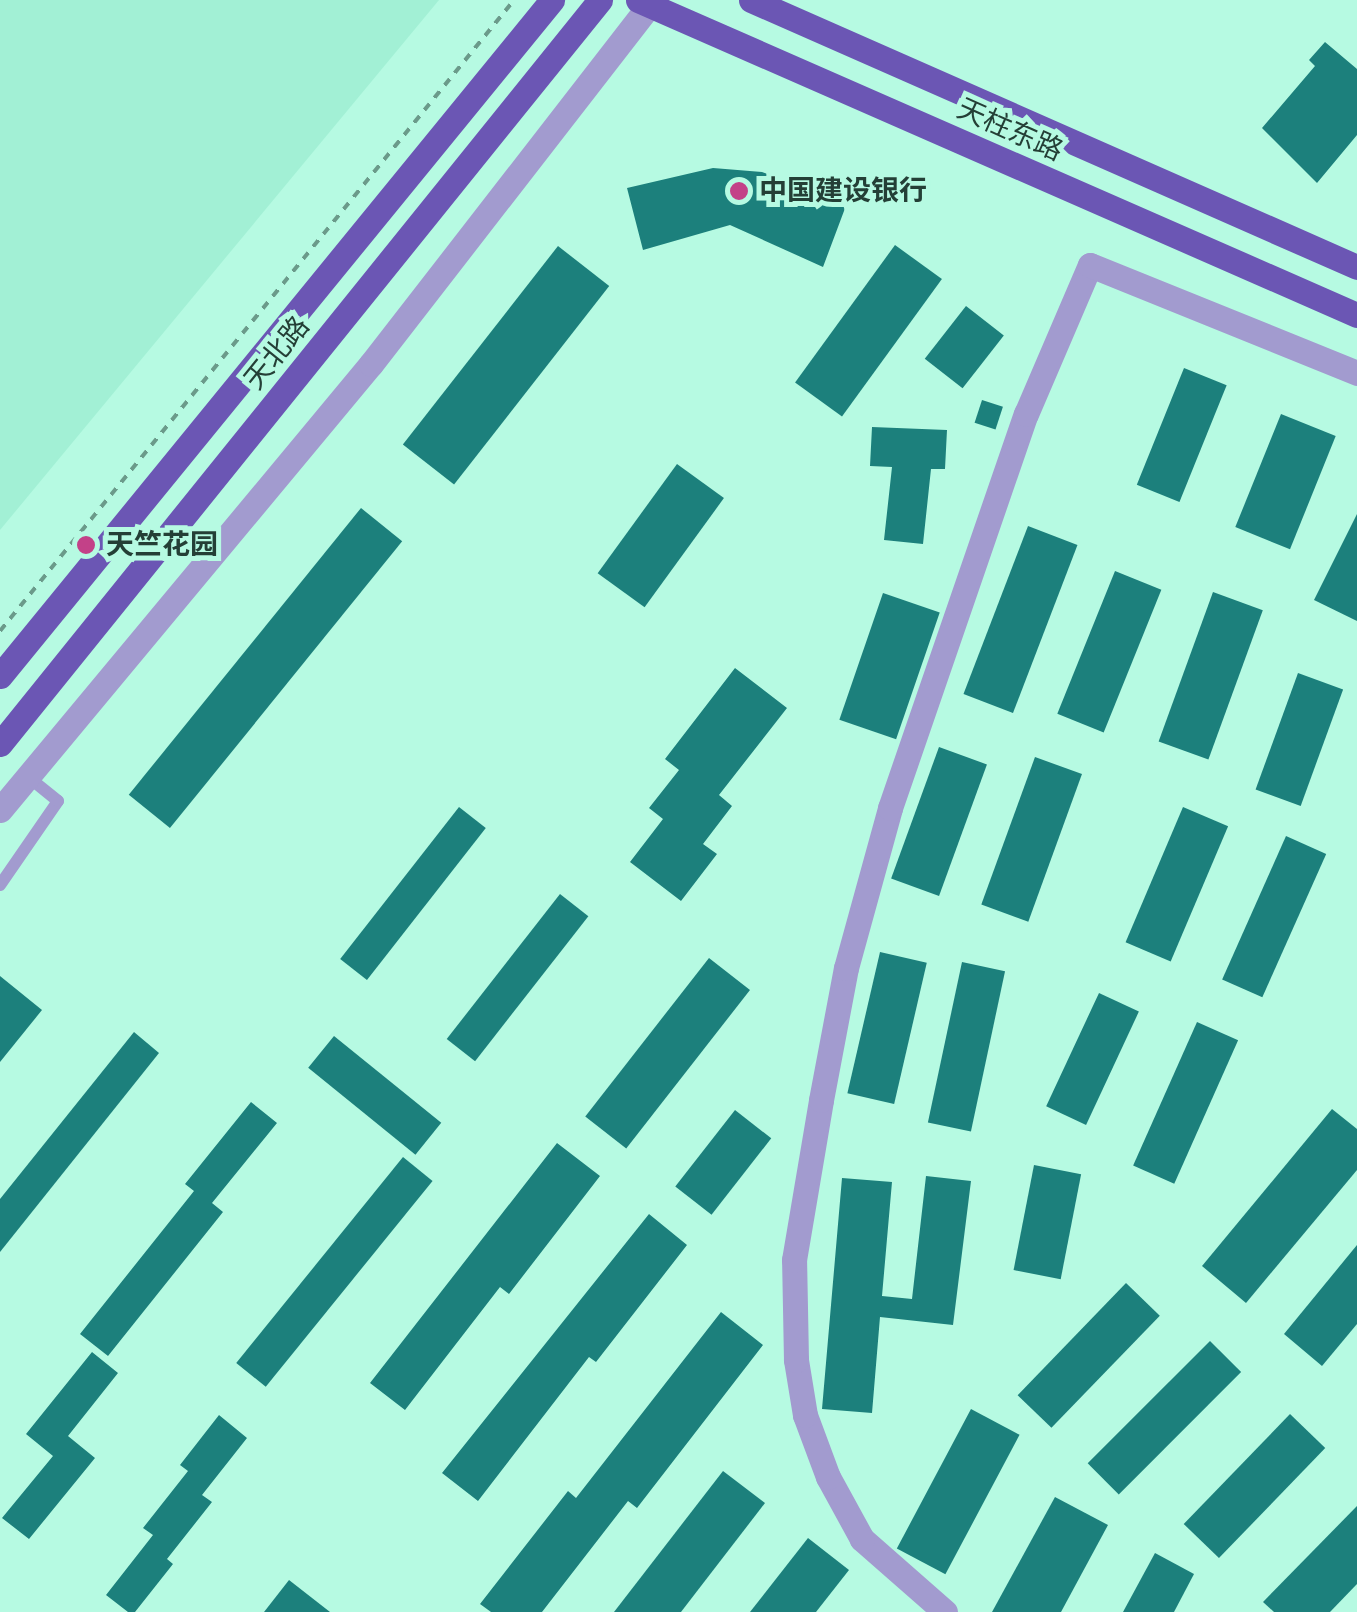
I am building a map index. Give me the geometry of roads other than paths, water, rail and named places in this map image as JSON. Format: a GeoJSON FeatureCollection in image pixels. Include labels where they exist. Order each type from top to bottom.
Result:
{"type":"FeatureCollection","features":[{"type":"Feature","properties":{"kind":"main road","name":"天北路"},"geometry":{"type":"LineString","coordinates":[[0,676],[552,0]]}},
{"type":"Feature","properties":{"kind":"main road","name":"天北路"},"geometry":{"type":"LineString","coordinates":[[0,744],[600,0]]}},
{"type":"Feature","properties":{"kind":"main road","name":"天柱东路"},"geometry":{"type":"LineString","coordinates":[[751,0],[1357,266]]}},
{"type":"Feature","properties":{"kind":"main road","name":"天柱东路"},"geometry":{"type":"LineString","coordinates":[[647,2],[1357,315]]}},
{"type":"Feature","properties":{"kind":"street"},"geometry":{"type":"LineString","coordinates":[[0,810],[371,364],[647,2]]}},
{"type":"Feature","properties":{"kind":"street"},"geometry":{"type":"LineString","coordinates":[[945,1612],[862,1539],[805,1416],[796,1360],[794,1260],[821,1100],[846,968],[890,808],[1026,414],[1090,266],[1357,373]]}},
{"type":"Feature","properties":{"kind":"lane"},"geometry":{"type":"LineString","coordinates":[[0,885],[58,801],[28,778]]}},
{"type":"Feature","properties":{"kind":"place","name":"中国建设银行"},"geometry":{"type":"Point","coordinates":[739,191]}},
{"type":"Feature","properties":{"kind":"place","name":"天竺花园"},"geometry":{"type":"Point","coordinates":[86,545]}}]}
